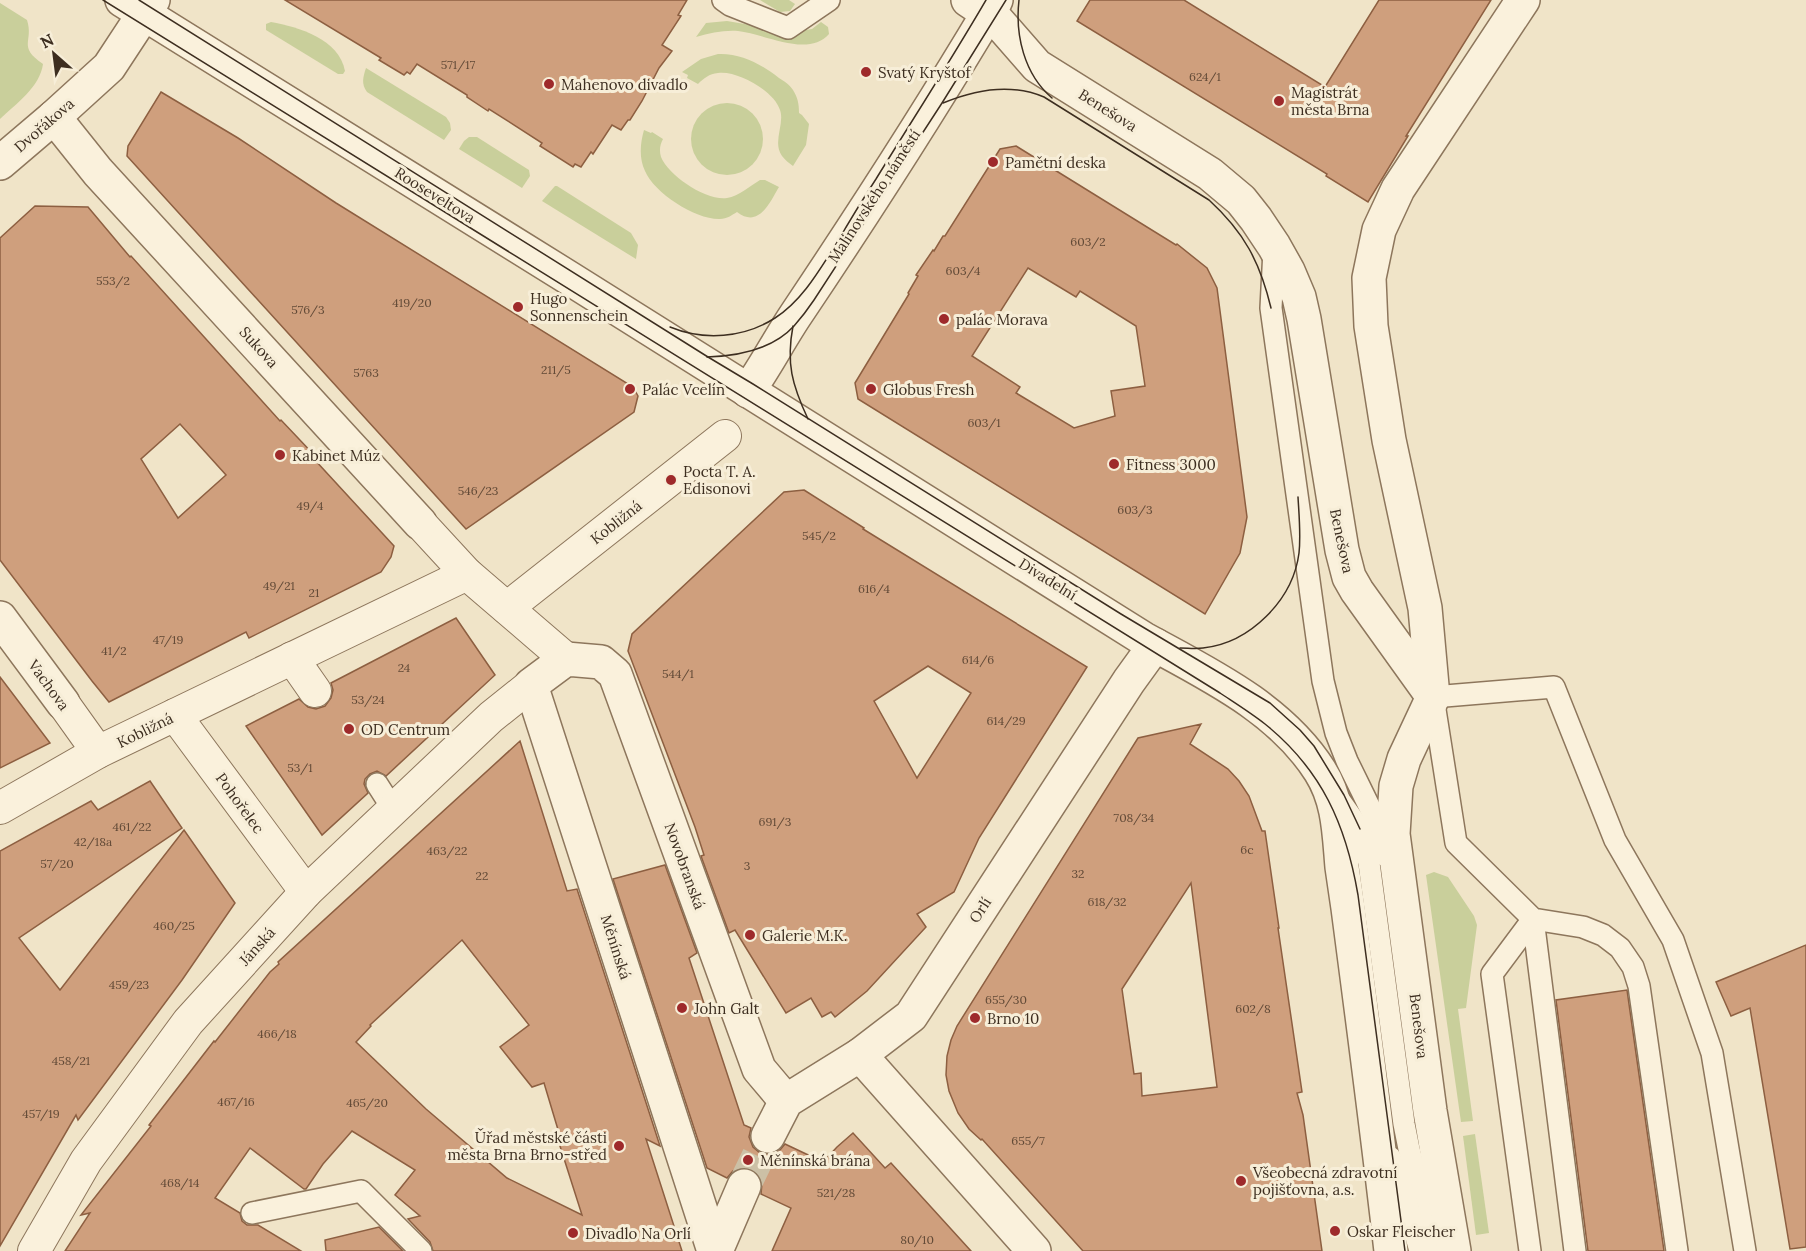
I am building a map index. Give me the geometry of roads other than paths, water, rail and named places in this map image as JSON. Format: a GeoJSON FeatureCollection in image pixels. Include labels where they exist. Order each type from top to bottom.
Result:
{"type":"FeatureCollection","features":[{"type":"Feature","properties":{"kind":"street"},"geometry":{"type":"LineString","coordinates":[[1433,697],[1425,608],[1389,440],[1371,326],[1369,278],[1379,230],[1398,189],[1523,0]]}},
{"type":"Feature","properties":{"kind":"street","name":"Dvořákova"},"geometry":{"type":"LineString","coordinates":[[0,163],[109,67],[140,4]]}},
{"type":"Feature","properties":{"kind":"street","name":"Rooseveltova"},"geometry":{"type":"LineString","coordinates":[[140,4],[748,391]]}},
{"type":"Feature","properties":{"kind":"street","name":"Benešova"},"geometry":{"type":"LineString","coordinates":[[984,5],[1037,66],[1210,174],[1241,200],[1274,246],[1288,270],[1299,297],[1342,550],[1349,577],[1365,604],[1433,697],[1404,759],[1396,786],[1393,834],[1430,1111],[1437,1250]]}},
{"type":"Feature","properties":{"kind":"street","name":"Malinovského náměstí"},"geometry":{"type":"LineString","coordinates":[[748,391],[925,116],[984,5]]}},
{"type":"Feature","properties":{"kind":"street","name":"Sukova"},"geometry":{"type":"LineString","coordinates":[[54,117],[98,172],[467,574]]}},
{"type":"Feature","properties":{"kind":"street","name":"Divadelní"},"geometry":{"type":"LineString","coordinates":[[748,391],[1266,712],[1295,738],[1329,786]]}},
{"type":"Feature","properties":{"kind":"street","name":"Kobližná"},"geometry":{"type":"LineString","coordinates":[[507,608],[725,436]]}},
{"type":"Feature","properties":{"kind":"street"},"geometry":{"type":"LineString","coordinates":[[467,574],[566,659],[531,685]]}},
{"type":"Feature","properties":{"kind":"street","name":"Kobližná"},"geometry":{"type":"LineString","coordinates":[[0,808],[98,752],[467,574]]}},
{"type":"Feature","properties":{"kind":"street","name":"Vachova"},"geometry":{"type":"LineString","coordinates":[[0,618],[98,752]]}},
{"type":"Feature","properties":{"kind":"street","name":"Orlí"},"geometry":{"type":"LineString","coordinates":[[786,1101],[860,1055],[911,1016],[1155,645]]}},
{"type":"Feature","properties":{"kind":"street"},"geometry":{"type":"LineString","coordinates":[[292,658],[315,691]]}},
{"type":"Feature","properties":{"kind":"street","name":"Novobranská"},"geometry":{"type":"LineString","coordinates":[[566,659],[601,662],[615,674],[759,1069],[786,1101]]}},
{"type":"Feature","properties":{"kind":"street","name":"Jánská"},"geometry":{"type":"LineString","coordinates":[[34,1251],[86,1161],[188,1022],[306,892],[385,797],[531,685]]}},
{"type":"Feature","properties":{"kind":"street","name":"Měnínská"},"geometry":{"type":"LineString","coordinates":[[531,685],[715,1251]]}},
{"type":"Feature","properties":{"kind":"street","name":"Pohořelec"},"geometry":{"type":"LineString","coordinates":[[175,715],[306,892]]}},
{"type":"Feature","properties":{"kind":"street"},"geometry":{"type":"LineString","coordinates":[[1329,786],[1338,820],[1342,868],[1377,1123],[1390,1251]]}},
{"type":"Feature","properties":{"kind":"street"},"geometry":{"type":"LineString","coordinates":[[860,1055],[1034,1251]]}},
{"type":"Feature","properties":{"kind":"street"},"geometry":{"type":"LineString","coordinates":[[768,1136],[786,1101]]}},
{"type":"Feature","properties":{"kind":"street"},"geometry":{"type":"LineString","coordinates":[[715,1251],[744,1186]]}},
{"type":"Feature","properties":{"kind":"lane"},"geometry":{"type":"LineString","coordinates":[[723,0],[788,28],[829,0]]}},
{"type":"Feature","properties":{"kind":"lane"},"geometry":{"type":"LineString","coordinates":[[1274,246],[1271,308],[1323,681],[1336,733],[1372,812],[1385,861],[1437,1250]]}},
{"type":"Feature","properties":{"kind":"lane"},"geometry":{"type":"LineString","coordinates":[[1677,1251],[1640,986],[1633,967],[1620,948],[1603,935],[1583,927],[1533,919],[1456,843],[1433,697],[1554,687],[1615,840],[1673,940],[1712,1053],[1744,1251]]}},
{"type":"Feature","properties":{"kind":"lane"},"geometry":{"type":"LineString","coordinates":[[1329,786],[1360,830],[1365,844],[1373,886],[1404,1124],[1437,1250]]}},
{"type":"Feature","properties":{"kind":"lane"},"geometry":{"type":"LineString","coordinates":[[1373,886],[1395,933],[1413,985]]}},
{"type":"Feature","properties":{"kind":"lane"},"geometry":{"type":"LineString","coordinates":[[1530,1251],[1492,974],[1533,919]]}},
{"type":"Feature","properties":{"kind":"lane"},"geometry":{"type":"LineString","coordinates":[[1533,919],[1575,1251]]}},
{"type":"Feature","properties":{"kind":"lane"},"geometry":{"type":"LineString","coordinates":[[1377,1123],[1406,1200],[1437,1250]]}},
{"type":"Feature","properties":{"kind":"lane"},"geometry":{"type":"LineString","coordinates":[[252,1213],[361,1191],[421,1251]]}},
{"type":"Feature","properties":{"kind":"tunnel"},"geometry":{"type":"LineString","coordinates":[[744,1186],[768,1136]]}},
{"type":"Feature","properties":{"kind":"tram line"},"geometry":{"type":"LineString","coordinates":[[103,0],[1220,693],[1260,720],[1285,742],[1302,760],[1328,801],[1338,822],[1353,869],[1405,1251]]}},
{"type":"Feature","properties":{"kind":"tram line"},"geometry":{"type":"LineString","coordinates":[[139,0],[1121,614],[1270,703],[1314,746],[1344,795],[1360,829]]}},
{"type":"Feature","properties":{"kind":"tram line"},"geometry":{"type":"LineString","coordinates":[[670,327],[710,336],[737,333],[763,325],[785,311],[794,302],[824,262],[986,0]]}},
{"type":"Feature","properties":{"kind":"tram line"},"geometry":{"type":"LineString","coordinates":[[707,357],[742,353],[765,346],[785,334],[797,323],[942,103],[1006,0]]}},
{"type":"Feature","properties":{"kind":"tram line"},"geometry":{"type":"LineString","coordinates":[[1019,0],[1020,40],[1028,66],[1042,88],[1052,98]]}},
{"type":"Feature","properties":{"kind":"tram line"},"geometry":{"type":"LineString","coordinates":[[943,103],[980,92],[1006,89],[1044,97],[1209,200],[1232,224],[1249,249],[1262,276],[1271,308]]}},
{"type":"Feature","properties":{"kind":"tram line"},"geometry":{"type":"LineString","coordinates":[[793,326],[790,363],[794,384],[808,419]]}},
{"type":"Feature","properties":{"kind":"tram line"},"geometry":{"type":"LineString","coordinates":[[1180,648],[1203,648],[1237,638],[1266,616],[1278,602],[1288,587],[1299,553],[1298,497]]}},
{"type":"Feature","properties":{"kind":"place","name":"Svatý Kryštof"},"geometry":{"type":"Point","coordinates":[866,72]}},
{"type":"Feature","properties":{"kind":"place","name":"Mahenovo divadlo"},"geometry":{"type":"Point","coordinates":[549,84]}},
{"type":"Feature","properties":{"kind":"place","name":"Magistrát města Brna"},"geometry":{"type":"Point","coordinates":[1279,101]}},
{"type":"Feature","properties":{"kind":"place","name":"Pamětní deska"},"geometry":{"type":"Point","coordinates":[993,162]}},
{"type":"Feature","properties":{"kind":"place","name":"Hugo Sonnenschein"},"geometry":{"type":"Point","coordinates":[518,307]}},
{"type":"Feature","properties":{"kind":"place","name":"palác Morava"},"geometry":{"type":"Point","coordinates":[944,319]}},
{"type":"Feature","properties":{"kind":"place","name":"Palác Vcelín"},"geometry":{"type":"Point","coordinates":[630,389]}},
{"type":"Feature","properties":{"kind":"place","name":"Globus Fresh"},"geometry":{"type":"Point","coordinates":[871,389]}},
{"type":"Feature","properties":{"kind":"place","name":"Kabinet Múz"},"geometry":{"type":"Point","coordinates":[280,455]}},
{"type":"Feature","properties":{"kind":"place","name":"Fitness 3000"},"geometry":{"type":"Point","coordinates":[1114,464]}},
{"type":"Feature","properties":{"kind":"place","name":"Pocta T. A. Edisonovi"},"geometry":{"type":"Point","coordinates":[671,480]}},
{"type":"Feature","properties":{"kind":"place","name":"OD Centrum"},"geometry":{"type":"Point","coordinates":[349,729]}},
{"type":"Feature","properties":{"kind":"place","name":"Galerie M.K."},"geometry":{"type":"Point","coordinates":[750,935]}},
{"type":"Feature","properties":{"kind":"place","name":"John Galt"},"geometry":{"type":"Point","coordinates":[682,1008]}},
{"type":"Feature","properties":{"kind":"place","name":"Brno 10"},"geometry":{"type":"Point","coordinates":[975,1018]}},
{"type":"Feature","properties":{"kind":"place","name":"Ǔřad městské části města Brna Brno-střed"},"geometry":{"type":"Point","coordinates":[619,1146]}},
{"type":"Feature","properties":{"kind":"place","name":"Měnínská brána"},"geometry":{"type":"Point","coordinates":[748,1160]}},
{"type":"Feature","properties":{"kind":"place","name":"Všeobecná zdravotní pojišťovna, a.s."},"geometry":{"type":"Point","coordinates":[1241,1181]}},
{"type":"Feature","properties":{"kind":"place","name":"Oskar Fleischer"},"geometry":{"type":"Point","coordinates":[1335,1231]}},
{"type":"Feature","properties":{"kind":"place","name":"Divadlo Na Orlí"},"geometry":{"type":"Point","coordinates":[573,1233]}}]}
